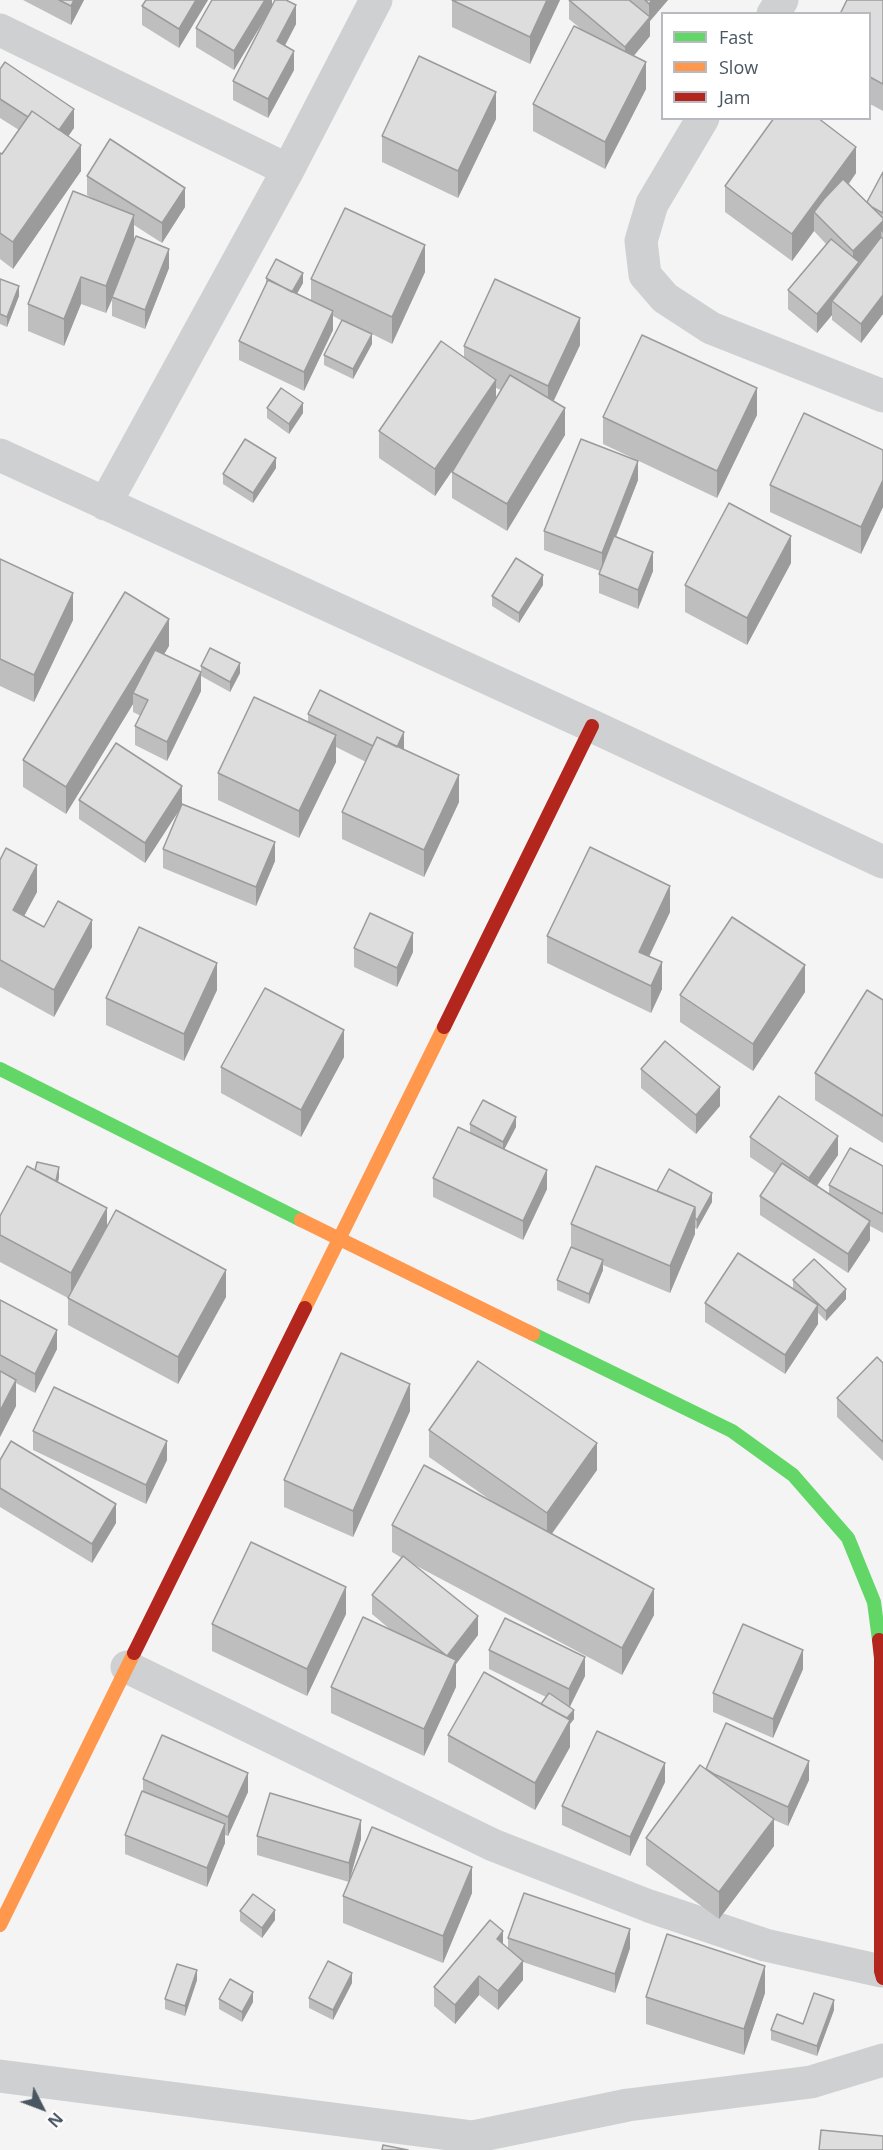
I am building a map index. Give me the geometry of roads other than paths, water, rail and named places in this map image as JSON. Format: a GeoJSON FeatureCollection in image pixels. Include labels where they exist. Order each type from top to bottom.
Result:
{"type":"FeatureCollection","features":[{"type":"Feature","properties":{"kind":"street"},"geometry":{"type":"LineString","coordinates":[[105,504],[288,170],[376,0]]}},
{"type":"Feature","properties":{"kind":"street"},"geometry":{"type":"LineString","coordinates":[[0,30],[288,170]]}},
{"type":"Feature","properties":{"kind":"street"},"geometry":{"type":"LineString","coordinates":[[702,120],[652,204],[641,241],[645,275],[665,298],[711,328],[883,396]]}},
{"type":"Feature","properties":{"kind":"street"},"geometry":{"type":"LineString","coordinates":[[0,455],[883,862]]}},
{"type":"Feature","properties":{"kind":"street"},"geometry":{"type":"LineString","coordinates":[[0,1925],[592,726]]}},
{"type":"Feature","properties":{"kind":"street"},"geometry":{"type":"LineString","coordinates":[[0,1069],[338,1239],[732,1431],[793,1475],[848,1538],[874,1602],[881,1658],[882,1974],[765,1945],[649,1906],[493,1845],[127,1668]]}},
{"type":"Feature","properties":{"kind":"street"},"geometry":{"type":"LineString","coordinates":[[0,2076],[473,2137],[628,2105],[811,2082],[883,2060]]}}]}
